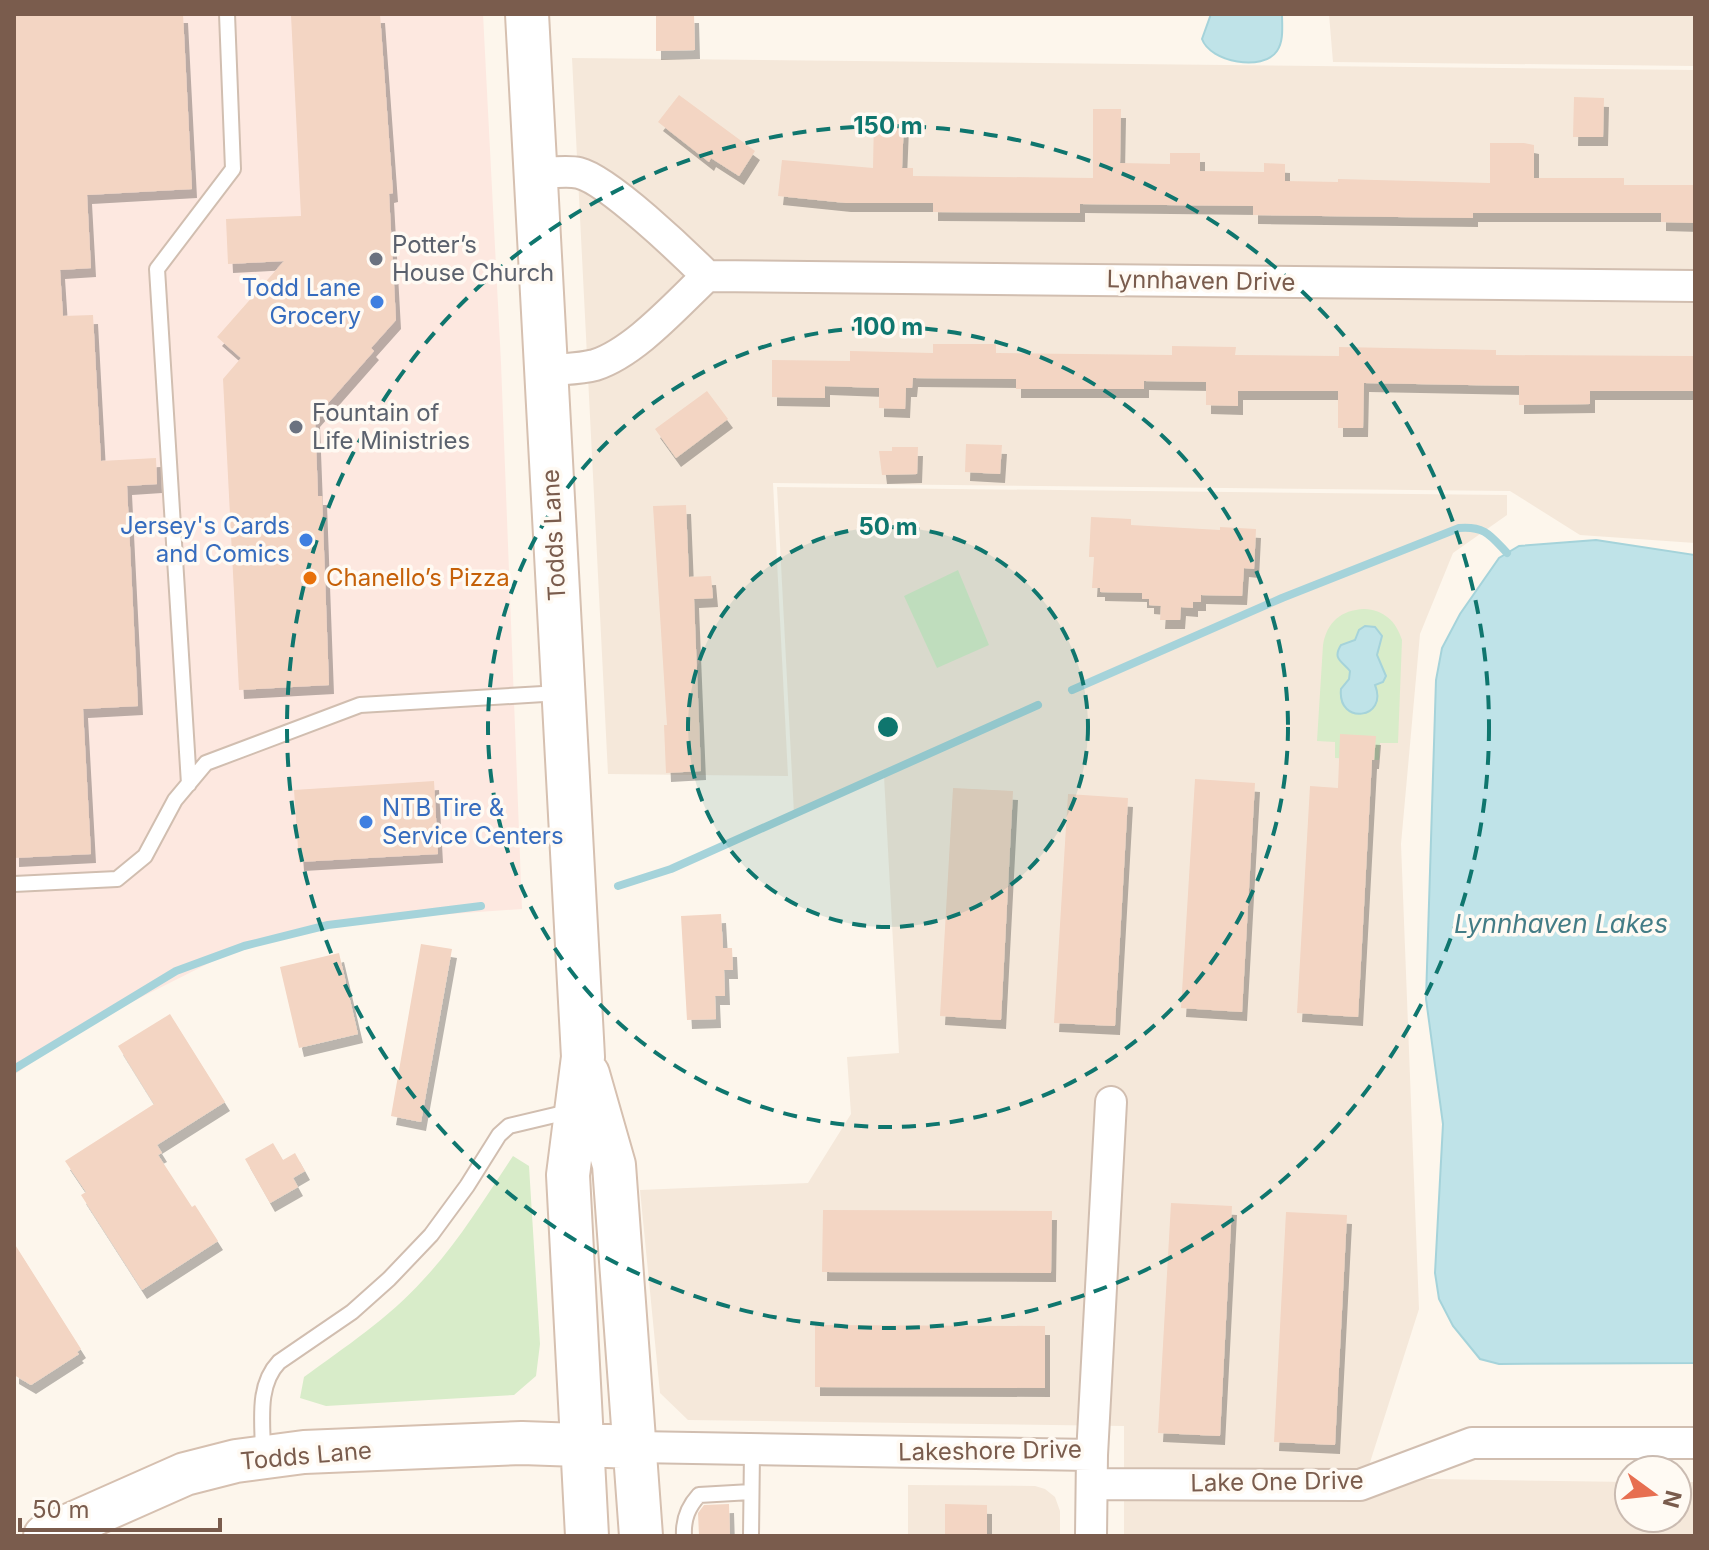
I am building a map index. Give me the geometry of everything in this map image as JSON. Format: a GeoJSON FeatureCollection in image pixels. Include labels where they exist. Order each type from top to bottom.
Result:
{"type":"FeatureCollection","features":[{"type":"Feature","properties":{"kind":"main road","name":"Todds Lane"},"geometry":{"type":"LineString","coordinates":[[527,14],[583,1057],[568,1175],[583,1444]]}},
{"type":"Feature","properties":{"kind":"main road","name":"Todds Lane"},"geometry":{"type":"LineString","coordinates":[[45,1536],[185,1474],[263,1457],[348,1450],[522,1443],[636,1447],[614,1165],[583,1057]]}},
{"type":"Feature","properties":{"kind":"main road"},"geometry":{"type":"LineString","coordinates":[[583,1444],[587,1536]]}},
{"type":"Feature","properties":{"kind":"main road"},"geometry":{"type":"LineString","coordinates":[[636,1447],[641,1536]]}},
{"type":"Feature","properties":{"kind":"street"},"geometry":{"type":"LineString","coordinates":[[535,174],[579,173],[597,182],[675,245],[707,276],[651,328],[610,359],[592,366],[545,371]]}},
{"type":"Feature","properties":{"kind":"street","name":"Lynnhaven Drive"},"geometry":{"type":"LineString","coordinates":[[707,276],[1695,286]]}},
{"type":"Feature","properties":{"kind":"street","name":"Lakeshore Drive"},"geometry":{"type":"LineString","coordinates":[[636,1447],[1092,1470],[1111,1102]]}},
{"type":"Feature","properties":{"kind":"street","name":"Lake One Drive"},"geometry":{"type":"LineString","coordinates":[[1092,1470],[1360,1485],[1472,1443],[1695,1443]]}},
{"type":"Feature","properties":{"kind":"street"},"geometry":{"type":"LineString","coordinates":[[1091,1536],[1092,1470]]}},
{"type":"Feature","properties":{"kind":"lane"},"geometry":{"type":"LineString","coordinates":[[189,784],[157,269],[233,169],[227,14]]}},
{"type":"Feature","properties":{"kind":"lane"},"geometry":{"type":"LineString","coordinates":[[14,884],[117,879],[145,856],[175,800],[206,763],[360,705],[562,693]]}},
{"type":"Feature","properties":{"kind":"lane"},"geometry":{"type":"LineString","coordinates":[[263,1457],[263,1398],[270,1371],[352,1312],[389,1279],[431,1235],[499,1135],[509,1126],[576,1110]]}},
{"type":"Feature","properties":{"kind":"lane"},"geometry":{"type":"LineString","coordinates":[[736,1536],[751,1533],[752,1451]]}},
{"type":"Feature","properties":{"kind":"lane"},"geometry":{"type":"LineString","coordinates":[[684,1536],[683,1524],[689,1506],[699,1495],[751,1492]]}},
{"type":"Feature","properties":{"kind":"shaded area"},"geometry":{"type":"Polygon","coordinates":[[[14,14],[483,14],[501,363],[522,909],[352,921],[233,951],[86,1025],[14,1075],[14,14]]]}},
{"type":"Feature","properties":{"kind":"shaded area"},"geometry":{"type":"Polygon","coordinates":[[[1329,14],[1695,14],[1695,66],[1333,62],[1329,14]]]}},
{"type":"Feature","properties":{"kind":"shaded area"},"geometry":{"type":"Polygon","coordinates":[[[572,58],[1695,70],[1695,543],[1580,535],[1510,491],[773,483],[788,776],[608,774],[572,58]]]}},
{"type":"Feature","properties":{"kind":"shaded area"},"geometry":{"type":"Polygon","coordinates":[[[777,487],[1507,495],[1507,515],[1453,553],[1420,634],[1401,844],[1419,1309],[1365,1478],[1613,1482],[1613,1534],[1693,1534],[1695,1482],[1695,1536],[1124,1536],[1124,1426],[688,1420],[660,1393],[640,1190],[808,1183],[851,1114],[847,1057],[899,1053],[884,776],[794,814],[777,487]]]}},
{"type":"Feature","properties":{"kind":"shaded area"},"geometry":{"type":"Polygon","coordinates":[[[908,1485],[1035,1486],[1045,1489],[1055,1497],[1060,1511],[1060,1536],[908,1536],[908,1485]]]}},
{"type":"Feature","properties":{"kind":"green space"},"geometry":{"type":"Polygon","coordinates":[[[958,570],[989,645],[937,668],[904,596],[958,570]]]}},
{"type":"Feature","properties":{"kind":"green space"},"geometry":{"type":"Polygon","coordinates":[[[1364,609],[1388,618],[1402,640],[1398,743],[1380,743],[1379,760],[1335,758],[1335,742],[1317,741],[1323,645],[1336,619],[1348,612],[1364,609]]]}},
{"type":"Feature","properties":{"kind":"green space"},"geometry":{"type":"Polygon","coordinates":[[[513,1156],[529,1166],[540,1344],[536,1376],[514,1395],[326,1406],[300,1398],[304,1377],[381,1319],[436,1266],[513,1156]]]}},
{"type":"Feature","properties":{"kind":"water"},"geometry":{"type":"Polygon","coordinates":[[[1211,14],[1282,14],[1282,33],[1277,51],[1260,61],[1249,62],[1237,62],[1215,54],[1202,39],[1211,14]]]}},
{"type":"Feature","properties":{"kind":"water","name":"Lynnhaven Lakes"},"geometry":{"type":"Polygon","coordinates":[[[1596,540],[1695,555],[1695,1363],[1499,1364],[1480,1359],[1453,1326],[1439,1299],[1435,1273],[1443,1124],[1426,999],[1436,680],[1442,648],[1460,614],[1499,558],[1519,546],[1596,540]]]}},
{"type":"Feature","properties":{"kind":"water"},"geometry":{"type":"Polygon","coordinates":[[[1365,626],[1375,627],[1382,636],[1377,655],[1386,676],[1383,682],[1375,685],[1375,705],[1362,714],[1347,709],[1342,701],[1341,689],[1349,679],[1350,671],[1337,654],[1341,645],[1355,640],[1359,630],[1365,626]]]}},
{"type":"Feature","properties":{"kind":"building"},"geometry":{"type":"Polygon","coordinates":[[[14,14],[183,14],[192,189],[87,195],[91,268],[60,270],[63,316],[93,315],[101,461],[156,458],[157,484],[127,486],[138,706],[83,709],[91,854],[14,858],[14,14]]]}},
{"type":"Feature","properties":{"kind":"building"},"geometry":{"type":"Polygon","coordinates":[[[380,14],[393,193],[389,194],[396,320],[371,348],[374,351],[315,418],[318,496],[322,496],[329,685],[239,690],[223,379],[241,358],[217,337],[284,261],[228,264],[226,219],[301,216],[291,15],[380,14]]]}},
{"type":"Feature","properties":{"kind":"building"},"geometry":{"type":"Polygon","coordinates":[[[656,14],[694,14],[695,50],[656,51],[656,14]]]}},
{"type":"Feature","properties":{"kind":"building"},"geometry":{"type":"Polygon","coordinates":[[[679,95],[755,151],[739,176],[711,158],[709,162],[658,122],[679,95]]]}},
{"type":"Feature","properties":{"kind":"building"},"geometry":{"type":"Polygon","coordinates":[[[1574,97],[1604,98],[1603,137],[1573,137],[1574,97]]]}},
{"type":"Feature","properties":{"kind":"building"},"geometry":{"type":"Polygon","coordinates":[[[1093,109],[1121,109],[1120,163],[1170,164],[1170,153],[1200,153],[1200,171],[1264,172],[1264,163],[1285,164],[1285,181],[1338,182],[1338,179],[1490,183],[1490,143],[1524,143],[1534,145],[1534,178],[1624,178],[1624,185],[1695,185],[1695,223],[1661,222],[1661,213],[1473,213],[1473,218],[1253,215],[1253,206],[1080,204],[1080,213],[933,212],[933,203],[846,203],[778,196],[782,160],[873,168],[874,119],[904,120],[902,168],[913,168],[913,176],[1093,178],[1093,109]]]}},
{"type":"Feature","properties":{"kind":"building"},"geometry":{"type":"Polygon","coordinates":[[[933,344],[996,344],[996,353],[1172,355],[1172,346],[1236,347],[1235,355],[1339,356],[1339,347],[1496,350],[1496,355],[1695,356],[1695,391],[1590,391],[1590,404],[1519,405],[1519,386],[1364,383],[1363,428],[1338,428],[1338,391],[1238,391],[1238,406],[1206,405],[1206,382],[1144,381],[1144,389],[1016,389],[1016,379],[913,378],[912,388],[906,388],[905,409],[879,408],[879,388],[825,386],[825,398],[772,397],[772,360],[850,361],[850,351],[933,353],[933,344]]]}},
{"type":"Feature","properties":{"kind":"building"},"geometry":{"type":"Polygon","coordinates":[[[707,391],[728,419],[676,458],[655,429],[707,391]]]}},
{"type":"Feature","properties":{"kind":"building"},"geometry":{"type":"Polygon","coordinates":[[[966,444],[1002,445],[1000,474],[965,472],[966,444]]]}},
{"type":"Feature","properties":{"kind":"building"},"geometry":{"type":"Polygon","coordinates":[[[892,447],[918,447],[917,474],[882,475],[879,451],[892,451],[892,447]]]}},
{"type":"Feature","properties":{"kind":"building"},"geometry":{"type":"Polygon","coordinates":[[[686,505],[689,577],[711,576],[713,598],[694,599],[701,771],[666,773],[664,725],[667,725],[653,506],[686,505]]]}},
{"type":"Feature","properties":{"kind":"building"},"geometry":{"type":"Polygon","coordinates":[[[1091,517],[1131,519],[1131,525],[1256,529],[1254,569],[1244,568],[1242,596],[1201,595],[1201,602],[1193,602],[1193,608],[1181,607],[1180,620],[1160,620],[1161,606],[1149,605],[1149,599],[1142,599],[1142,593],[1100,592],[1100,588],[1092,588],[1094,557],[1089,557],[1091,517]]]}},
{"type":"Feature","properties":{"kind":"building"},"geometry":{"type":"Polygon","coordinates":[[[1340,734],[1376,736],[1372,760],[1358,1017],[1297,1013],[1310,786],[1338,788],[1340,734]]]}},
{"type":"Feature","properties":{"kind":"building"},"geometry":{"type":"Polygon","coordinates":[[[1195,779],[1255,783],[1242,1012],[1181,1008],[1195,779]]]}},
{"type":"Feature","properties":{"kind":"building","name":"NTB Tire & Service Centers"},"geometry":{"type":"Polygon","coordinates":[[[434,781],[438,854],[299,862],[294,790],[434,781]]]}},
{"type":"Feature","properties":{"kind":"building"},"geometry":{"type":"Polygon","coordinates":[[[953,788],[1013,791],[1001,1020],[940,1016],[953,788]]]}},
{"type":"Feature","properties":{"kind":"building"},"geometry":{"type":"Polygon","coordinates":[[[1068,794],[1128,798],[1115,1026],[1054,1023],[1068,794]]]}},
{"type":"Feature","properties":{"kind":"building"},"geometry":{"type":"Polygon","coordinates":[[[721,914],[723,948],[732,948],[733,970],[724,970],[725,996],[715,996],[716,1019],[687,1020],[681,916],[721,914]]]}},
{"type":"Feature","properties":{"kind":"building"},"geometry":{"type":"Polygon","coordinates":[[[421,944],[452,949],[421,1122],[391,1116],[421,944]]]}},
{"type":"Feature","properties":{"kind":"building"},"geometry":{"type":"Polygon","coordinates":[[[339,953],[358,1034],[299,1048],[280,967],[339,953]]]}},
{"type":"Feature","properties":{"kind":"building"},"geometry":{"type":"Polygon","coordinates":[[[170,1014],[225,1102],[157,1145],[162,1153],[158,1155],[218,1241],[142,1290],[81,1195],[86,1192],[65,1161],[154,1104],[118,1046],[170,1014]]]}},
{"type":"Feature","properties":{"kind":"building"},"geometry":{"type":"Polygon","coordinates":[[[273,1143],[283,1160],[295,1153],[305,1171],[293,1178],[298,1187],[270,1203],[245,1159],[273,1143]]]}},
{"type":"Feature","properties":{"kind":"building"},"geometry":{"type":"Polygon","coordinates":[[[1171,1203],[1232,1206],[1220,1436],[1158,1433],[1171,1203]]]}},
{"type":"Feature","properties":{"kind":"building"},"geometry":{"type":"Polygon","coordinates":[[[823,1210],[1052,1211],[1051,1273],[822,1272],[823,1210]]]}},
{"type":"Feature","properties":{"kind":"building"},"geometry":{"type":"Polygon","coordinates":[[[1286,1212],[1347,1215],[1335,1445],[1274,1442],[1286,1212]]]}},
{"type":"Feature","properties":{"kind":"building"},"geometry":{"type":"Polygon","coordinates":[[[14,1243],[81,1349],[77,1352],[79,1354],[31,1385],[14,1375],[14,1243]]]}},
{"type":"Feature","properties":{"kind":"building"},"geometry":{"type":"Polygon","coordinates":[[[815,1325],[1045,1326],[1045,1388],[815,1387],[815,1325]]]}},
{"type":"Feature","properties":{"kind":"building"},"geometry":{"type":"Polygon","coordinates":[[[729,1504],[730,1536],[699,1536],[698,1513],[704,1505],[729,1504]]]}},
{"type":"Feature","properties":{"kind":"building"},"geometry":{"type":"Polygon","coordinates":[[[945,1504],[987,1505],[987,1536],[945,1536],[945,1504]]]}},
{"type":"Feature","properties":{"kind":"waterway"},"geometry":{"type":"LineString","coordinates":[[1072,690],[1282,598],[1459,528],[1486,533],[1507,553]]}},
{"type":"Feature","properties":{"kind":"waterway"},"geometry":{"type":"LineString","coordinates":[[618,886],[671,869],[1038,705]]}},
{"type":"Feature","properties":{"kind":"waterway"},"geometry":{"type":"LineString","coordinates":[[14,1069],[176,971],[244,946],[328,925],[481,906]]}},
{"type":"Feature","properties":{"kind":"place","name":"Potter’s House Church"},"geometry":{"type":"Point","coordinates":[376,259]}},
{"type":"Feature","properties":{"kind":"place","name":"Todd Lane Grocery"},"geometry":{"type":"Point","coordinates":[377,302]}},
{"type":"Feature","properties":{"kind":"place","name":"Fountain of Life Ministries"},"geometry":{"type":"Point","coordinates":[296,427]}},
{"type":"Feature","properties":{"kind":"place","name":"Jersey's Cards and Comics"},"geometry":{"type":"Point","coordinates":[306,540]}},
{"type":"Feature","properties":{"kind":"place","name":"Chanello’s Pizza"},"geometry":{"type":"Point","coordinates":[310,578]}},
{"type":"Feature","properties":{"kind":"place","name":"NTB Tire & Service Centers"},"geometry":{"type":"Point","coordinates":[366,822]}}]}
